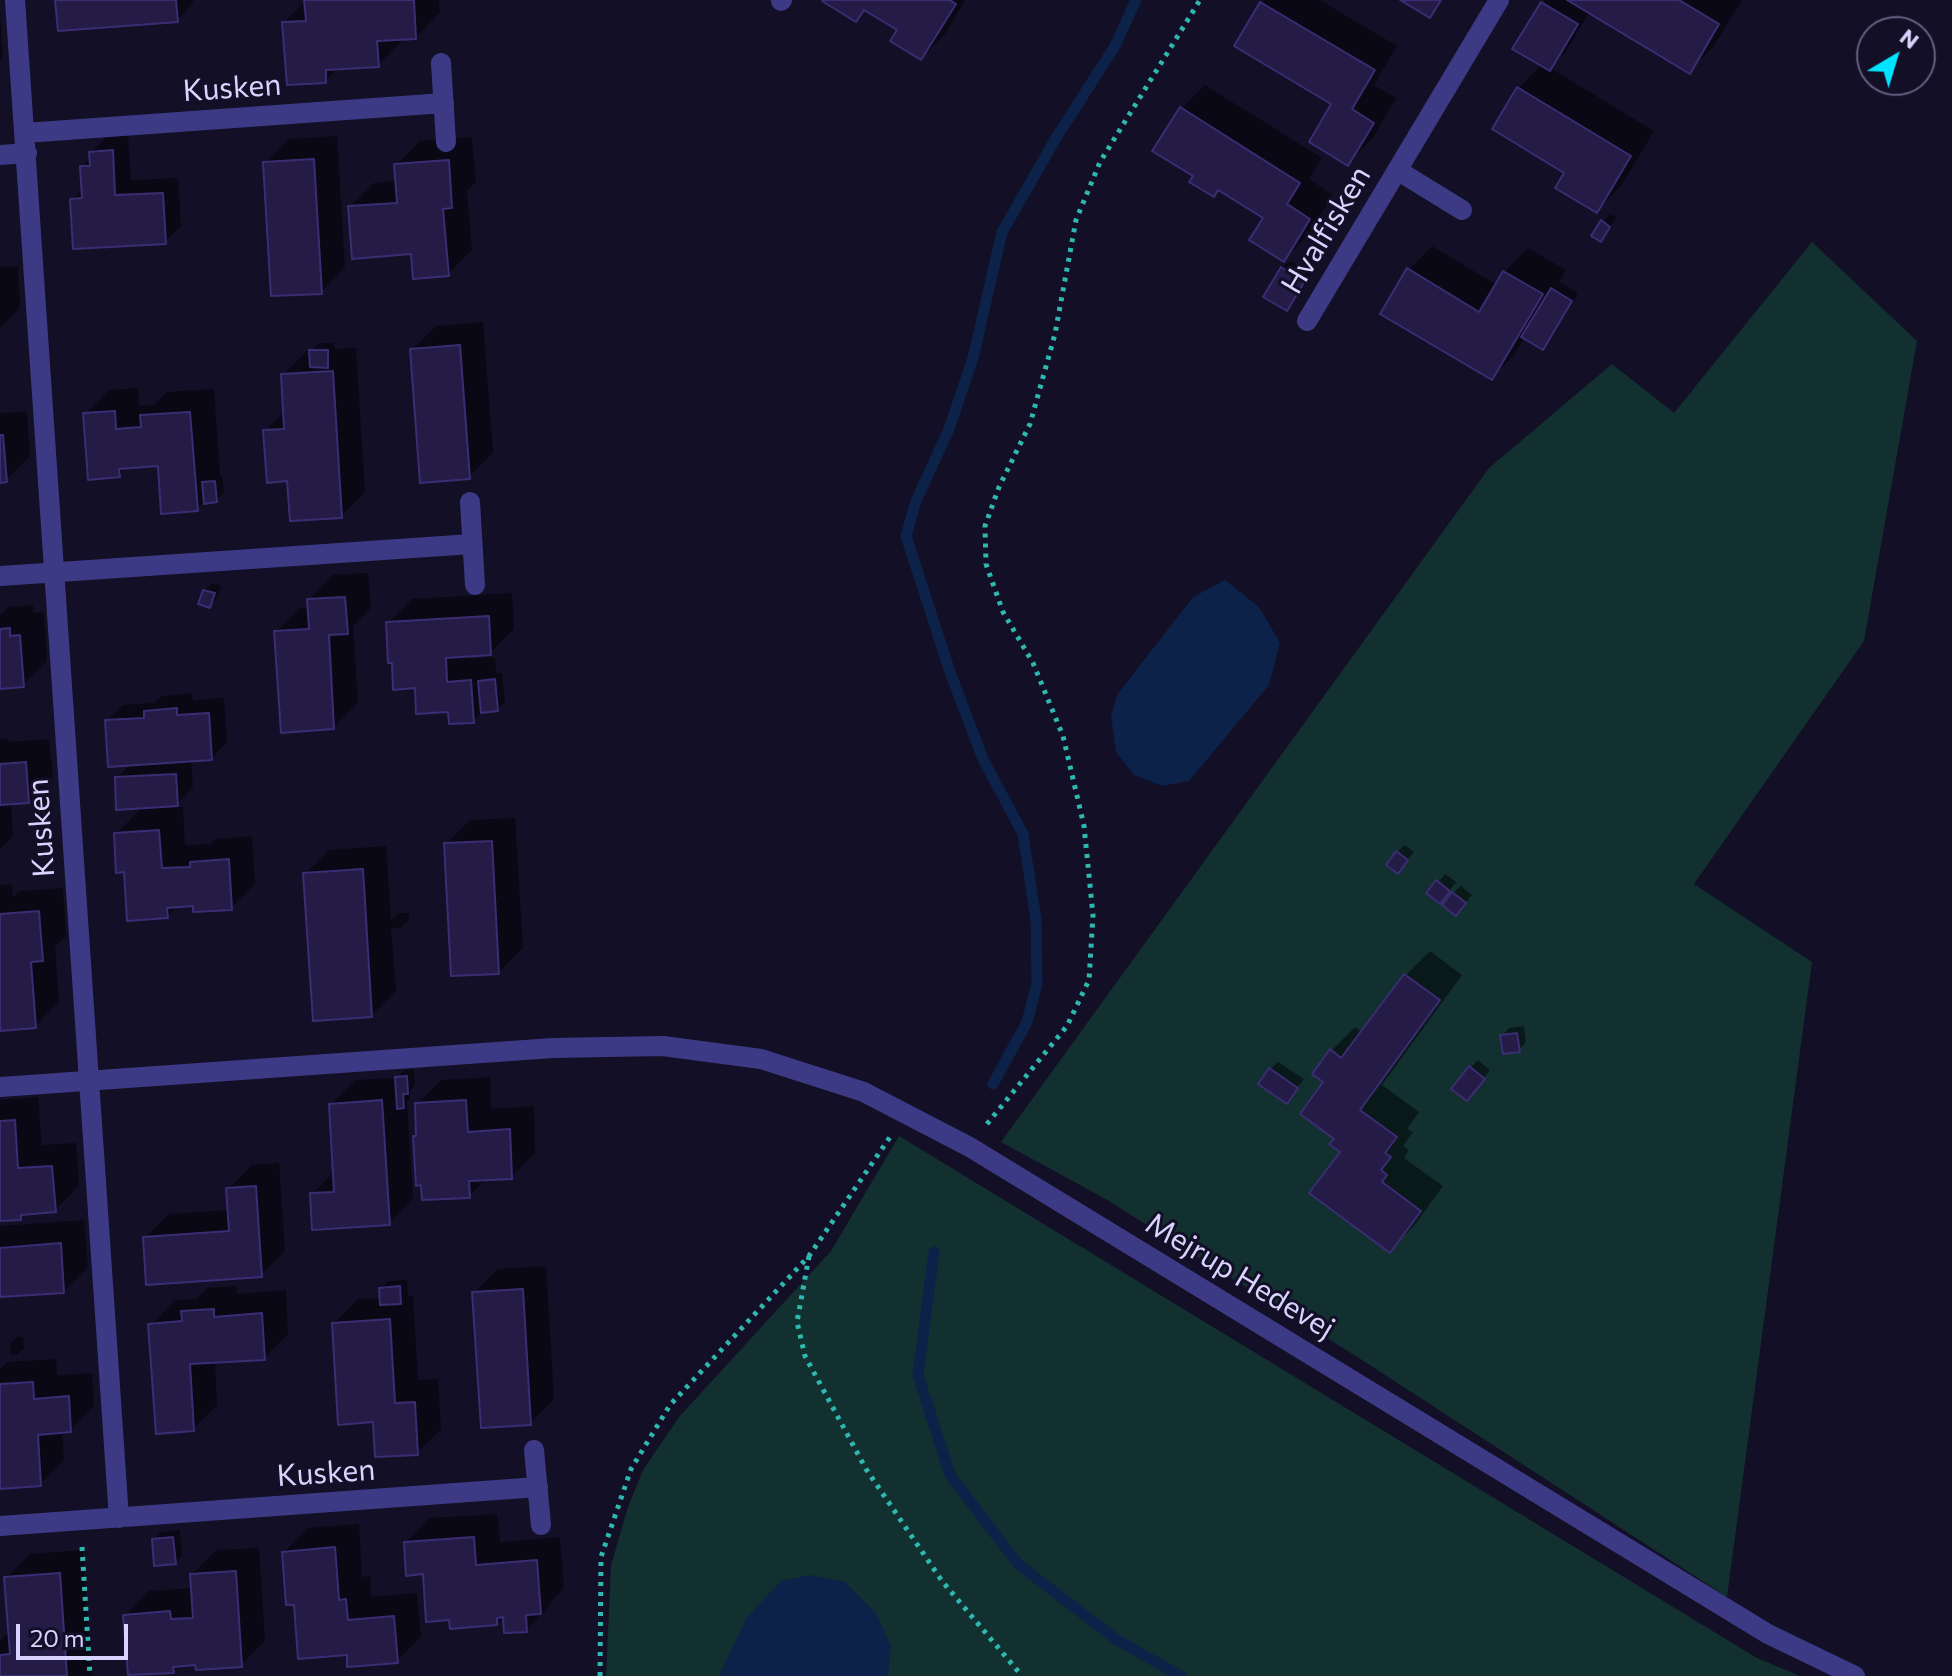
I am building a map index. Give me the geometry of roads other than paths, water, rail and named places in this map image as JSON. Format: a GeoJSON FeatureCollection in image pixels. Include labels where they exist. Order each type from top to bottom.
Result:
{"type":"FeatureCollection","features":[{"type":"Feature","properties":{"kind":"street","name":"Kusken"},"geometry":{"type":"LineString","coordinates":[[15,0],[119,1518]]}},
{"type":"Feature","properties":{"kind":"street","name":"Hvalfisken"},"geometry":{"type":"LineString","coordinates":[[1307,321],[1499,0]]}},
{"type":"Feature","properties":{"kind":"street"},"geometry":{"type":"LineString","coordinates":[[441,63],[446,142]]}},
{"type":"Feature","properties":{"kind":"street","name":"Kusken"},"geometry":{"type":"LineString","coordinates":[[0,155],[26,143],[444,103]]}},
{"type":"Feature","properties":{"kind":"street","name":"Hvalfisken"},"geometry":{"type":"LineString","coordinates":[[1397,170],[1462,210]]}},
{"type":"Feature","properties":{"kind":"street"},"geometry":{"type":"LineString","coordinates":[[470,502],[475,585]]}},
{"type":"Feature","properties":{"kind":"street"},"geometry":{"type":"LineString","coordinates":[[0,576],[472,544]]}},
{"type":"Feature","properties":{"kind":"street","name":"Mejrup Hedevej"},"geometry":{"type":"LineString","coordinates":[[89,1080],[553,1048],[663,1046],[761,1059],[864,1092],[968,1146],[1768,1634],[1855,1676]]}},
{"type":"Feature","properties":{"kind":"street"},"geometry":{"type":"LineString","coordinates":[[0,1087],[89,1080]]}},
{"type":"Feature","properties":{"kind":"street"},"geometry":{"type":"LineString","coordinates":[[534,1450],[541,1525]]}},
{"type":"Feature","properties":{"kind":"street","name":"Kusken"},"geometry":{"type":"LineString","coordinates":[[0,1526],[538,1487]]}},
{"type":"Feature","properties":{"kind":"water"},"geometry":{"type":"Polygon","coordinates":[[[1225,580],[1259,607],[1280,643],[1269,685],[1189,781],[1162,786],[1134,775],[1116,752],[1111,716],[1117,695],[1193,597],[1225,580]]]}},
{"type":"Feature","properties":{"kind":"water"},"geometry":{"type":"Polygon","coordinates":[[[810,1575],[845,1582],[876,1613],[891,1646],[888,1676],[719,1676],[747,1617],[781,1581],[810,1575]]]}},
{"type":"Feature","properties":{"kind":"waterway"},"geometry":{"type":"LineString","coordinates":[[993,1084],[1027,1022],[1037,984],[1036,920],[1023,834],[983,759],[950,672],[906,536],[916,501],[949,429],[973,358],[1002,232],[1056,138],[1115,46],[1136,0]]}},
{"type":"Feature","properties":{"kind":"waterway"},"geometry":{"type":"LineString","coordinates":[[934,1252],[918,1375],[950,1475],[1018,1564],[1117,1640],[1181,1676]]}}]}
